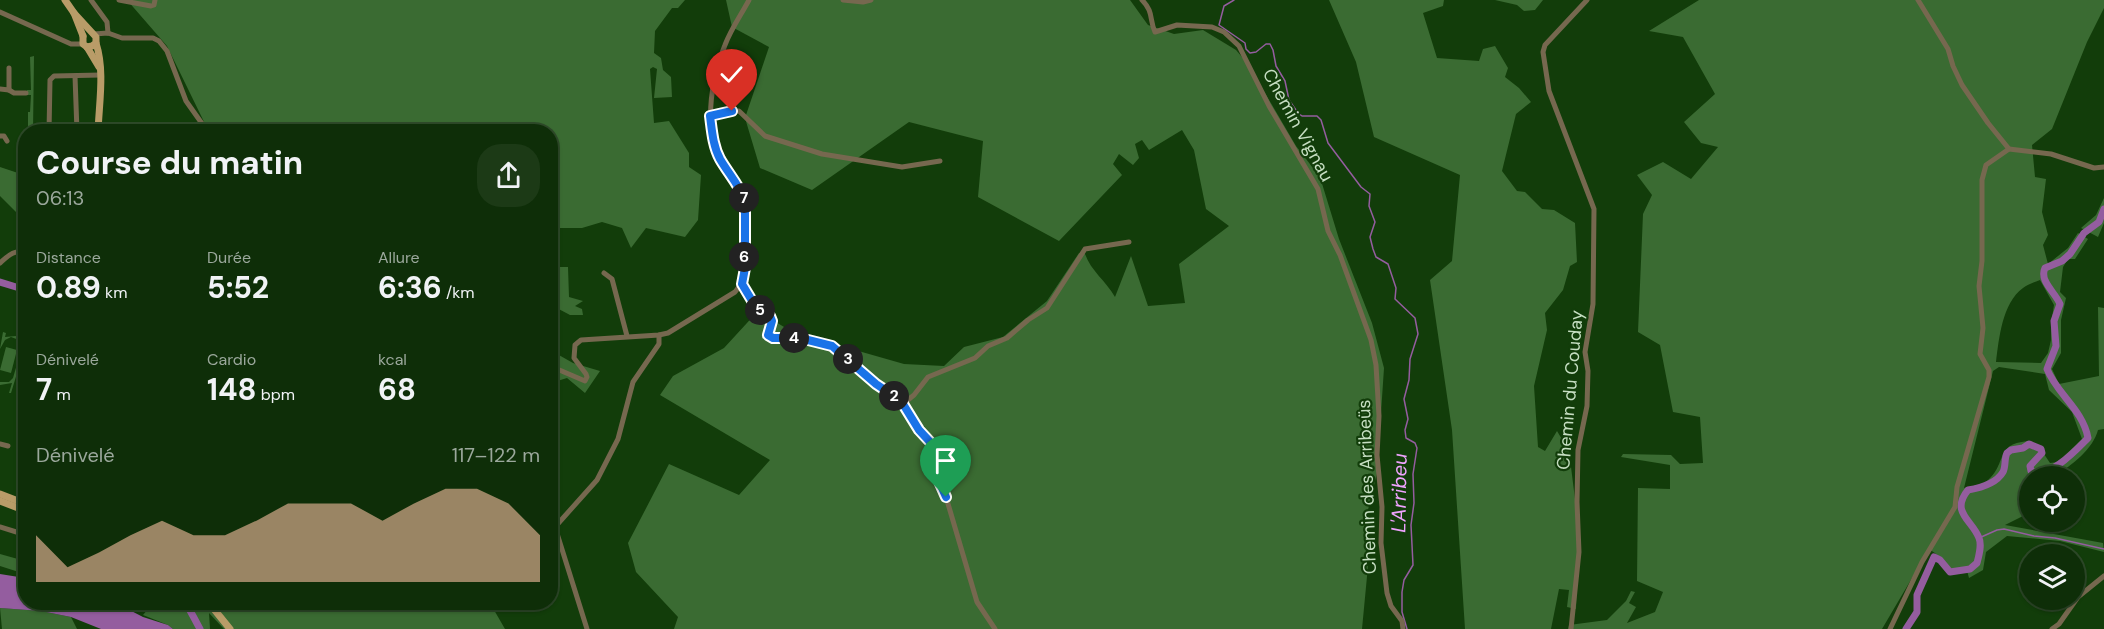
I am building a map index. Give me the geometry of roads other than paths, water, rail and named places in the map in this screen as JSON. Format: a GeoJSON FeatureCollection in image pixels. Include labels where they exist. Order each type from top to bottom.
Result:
{"type":"FeatureCollection","features":[{"type":"Feature","properties":{"kind":"main road"},"geometry":{"type":"LineString","coordinates":[[65,0],[94,37],[100,57],[98,124]]}},
{"type":"Feature","properties":{"kind":"main road"},"geometry":{"type":"LineString","coordinates":[[74,13],[84,41],[101,74]]}},
{"type":"Feature","properties":{"kind":"main road"},"geometry":{"type":"LineString","coordinates":[[84,41],[86,33],[94,37]]}},
{"type":"Feature","properties":{"kind":"main road"},"geometry":{"type":"LineString","coordinates":[[84,41],[92,46],[94,37]]}},
{"type":"Feature","properties":{"kind":"main road"},"geometry":{"type":"LineString","coordinates":[[0,494],[18,501]]}},
{"type":"Feature","properties":{"kind":"main road"},"geometry":{"type":"LineString","coordinates":[[0,501],[18,507]]}},
{"type":"Feature","properties":{"kind":"main road"},"geometry":{"type":"LineString","coordinates":[[215,610],[230,629]]}},
{"type":"Feature","properties":{"kind":"street"},"geometry":{"type":"LineString","coordinates":[[91,0],[107,22],[107,33]]}},
{"type":"Feature","properties":{"kind":"street"},"geometry":{"type":"LineString","coordinates":[[119,0],[151,6],[154,5],[155,0]]}},
{"type":"Feature","properties":{"kind":"street"},"geometry":{"type":"LineString","coordinates":[[558,369],[585,381],[586,374],[574,358],[574,349],[581,340],[668,333],[735,292],[742,284],[745,268],[745,201],[743,193],[717,151],[710,116],[711,98],[725,45],[749,0]]}},
{"type":"Feature","properties":{"kind":"street"},"geometry":{"type":"LineString","coordinates":[[843,0],[863,2],[871,0]]}},
{"type":"Feature","properties":{"kind":"street","name":"Chemin Vignau"},"geometry":{"type":"LineString","coordinates":[[1142,0],[1152,15],[1155,32],[1177,25],[1212,27],[1224,32],[1239,46],[1269,106],[1318,189],[1328,231],[1340,255],[1371,340]]}},
{"type":"Feature","properties":{"kind":"street","name":"Chemin du Couday"},"geometry":{"type":"LineString","coordinates":[[1570,629],[1579,552],[1576,502],[1578,450],[1587,406],[1588,371],[1585,352],[1593,304],[1594,209],[1549,91],[1544,52],[1545,45],[1587,0]]}},
{"type":"Feature","properties":{"kind":"street"},"geometry":{"type":"LineString","coordinates":[[1918,0],[1948,49],[1962,85],[2009,149]]}},
{"type":"Feature","properties":{"kind":"street"},"geometry":{"type":"LineString","coordinates":[[0,12],[71,44],[84,41]]}},
{"type":"Feature","properties":{"kind":"street"},"geometry":{"type":"LineString","coordinates":[[94,37],[107,33],[122,38],[153,38],[159,41],[167,51],[186,101],[202,124]]}},
{"type":"Feature","properties":{"kind":"street"},"geometry":{"type":"LineString","coordinates":[[9,68],[9,90]]}},
{"type":"Feature","properties":{"kind":"street"},"geometry":{"type":"LineString","coordinates":[[49,124],[50,80],[54,76],[101,74]]}},
{"type":"Feature","properties":{"kind":"street"},"geometry":{"type":"LineString","coordinates":[[75,76],[77,124]]}},
{"type":"Feature","properties":{"kind":"street"},"geometry":{"type":"LineString","coordinates":[[0,89],[14,93],[26,93]]}},
{"type":"Feature","properties":{"kind":"street"},"geometry":{"type":"LineString","coordinates":[[710,116],[740,111],[765,136],[822,154],[902,167],[940,161]]}},
{"type":"Feature","properties":{"kind":"street"},"geometry":{"type":"LineString","coordinates":[[0,136],[4,136],[7,141]]}},
{"type":"Feature","properties":{"kind":"street"},"geometry":{"type":"LineString","coordinates":[[1890,629],[1922,562],[1955,507],[1957,487],[1989,377],[1989,370],[1980,354],[1983,328],[1979,286],[1982,261],[1982,180],[1986,165],[2009,149],[2035,151],[2094,168],[2104,167]]}},
{"type":"Feature","properties":{"kind":"street"},"geometry":{"type":"LineString","coordinates":[[903,404],[914,395],[928,377],[975,358],[988,346],[1007,338],[1028,320],[1047,309],[1085,249],[1129,242]]}},
{"type":"Feature","properties":{"kind":"street"},"geometry":{"type":"LineString","coordinates":[[0,263],[18,251]]}},
{"type":"Feature","properties":{"kind":"street"},"geometry":{"type":"LineString","coordinates":[[604,273],[612,279],[627,336]]}},
{"type":"Feature","properties":{"kind":"street"},"geometry":{"type":"LineString","coordinates":[[742,284],[757,309],[770,316],[772,321],[768,335],[773,338],[809,340],[832,346],[903,404],[919,430],[932,444],[935,452],[934,470],[946,497],[977,602],[995,629]]}},
{"type":"Feature","properties":{"kind":"street"},"geometry":{"type":"LineString","coordinates":[[558,524],[597,480],[618,439],[633,382],[659,344],[659,335]]}},
{"type":"Feature","properties":{"kind":"street","name":"Chemin des Arribeüs"},"geometry":{"type":"LineString","coordinates":[[1371,340],[1376,365],[1377,455],[1382,494],[1381,543],[1389,600],[1402,621],[1403,629]]}},
{"type":"Feature","properties":{"kind":"street"},"geometry":{"type":"LineString","coordinates":[[0,444],[8,446]]}},
{"type":"Feature","properties":{"kind":"street"},"geometry":{"type":"LineString","coordinates":[[0,527],[18,533]]}},
{"type":"Feature","properties":{"kind":"street"},"geometry":{"type":"LineString","coordinates":[[558,537],[587,629]]}},
{"type":"Feature","properties":{"kind":"street"},"geometry":{"type":"LineString","coordinates":[[2052,629],[2059,624],[2078,597],[2104,576]]}},
{"type":"Feature","properties":{"kind":"waterway","name":"L'Arribeu"},"geometry":{"type":"LineString","coordinates":[[1234,0],[1224,6],[1219,25],[1245,43],[1250,53],[1270,44],[1276,66],[1285,81],[1289,100],[1302,116],[1317,116],[1321,120],[1328,143],[1361,187],[1370,194],[1369,206],[1375,222],[1370,237],[1373,249],[1376,257],[1388,264],[1396,288],[1395,299],[1415,318],[1418,334],[1410,359],[1409,380],[1404,399],[1408,419],[1405,430],[1406,438],[1415,443],[1417,448],[1413,474],[1414,503],[1411,525],[1413,565],[1404,580],[1402,592],[1402,612],[1407,629]]}},
{"type":"Feature","properties":{"kind":"waterway"},"geometry":{"type":"LineString","coordinates":[[1906,629],[1917,612],[1917,595],[1934,557],[1940,560],[1950,572],[1970,569],[1977,563],[1980,541],[1964,516],[1961,504],[1968,490],[1983,487],[1996,480],[2003,472],[2006,455],[2011,450],[2023,448],[2029,444],[2041,449],[2042,453],[2030,466],[2031,471],[2038,473],[2062,462],[2088,438],[2081,419],[2047,369],[2056,346],[2054,321],[2060,304],[2046,282],[2044,273],[2045,268],[2062,261],[2070,254],[2084,233],[2099,222],[2104,209]]}},
{"type":"Feature","properties":{"kind":"waterway"},"geometry":{"type":"LineString","coordinates":[[0,282],[18,288]]}},
{"type":"Feature","properties":{"kind":"waterway"},"geometry":{"type":"LineString","coordinates":[[1979,538],[2004,529],[2104,549]]}},
{"type":"Feature","properties":{"kind":"waterway"},"geometry":{"type":"LineString","coordinates":[[190,610],[200,629]]}}]}
